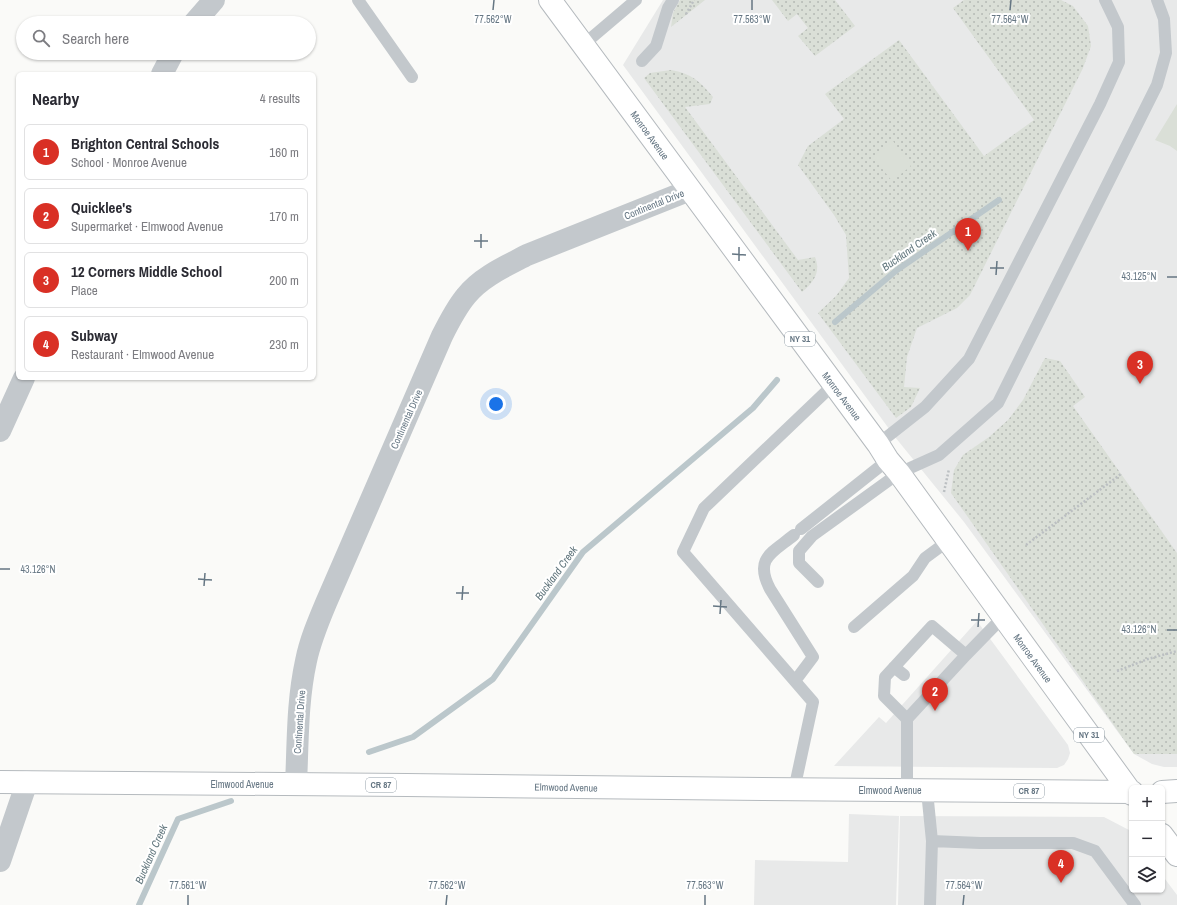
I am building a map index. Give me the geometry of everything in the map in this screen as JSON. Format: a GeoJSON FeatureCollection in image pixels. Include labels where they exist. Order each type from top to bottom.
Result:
{"type":"FeatureCollection","features":[{"type":"Feature","properties":{"kind":"main road","name":"Monroe Avenue"},"geometry":{"type":"LineString","coordinates":[[550,0],[1129,788]]}},
{"type":"Feature","properties":{"kind":"main road","name":"Elmwood Avenue"},"geometry":{"type":"LineString","coordinates":[[0,782],[1129,792]]}},
{"type":"Feature","properties":{"kind":"main road"},"geometry":{"type":"LineString","coordinates":[[1165,792],[1177,791]]}},
{"type":"Feature","properties":{"kind":"main road"},"geometry":{"type":"LineString","coordinates":[[1165,839],[1177,856]]}},
{"type":"Feature","properties":{"kind":"street"},"geometry":{"type":"LineString","coordinates":[[200,16],[214,0]]}},
{"type":"Feature","properties":{"kind":"street"},"geometry":{"type":"LineString","coordinates":[[163,72],[169,60]]}},
{"type":"Feature","properties":{"kind":"street","name":"Continental Drive"},"geometry":{"type":"LineString","coordinates":[[296,784],[301,686],[306,660],[314,634],[329,596],[452,315],[466,295],[484,279],[506,266],[527,255],[690,190]]}},
{"type":"Feature","properties":{"kind":"street"},"geometry":{"type":"LineString","coordinates":[[0,431],[23,380]]}},
{"type":"Feature","properties":{"kind":"street"},"geometry":{"type":"LineString","coordinates":[[0,861],[27,782]]}},
{"type":"Feature","properties":{"kind":"lane"},"geometry":{"type":"LineString","coordinates":[[358,0],[412,77]]}},
{"type":"Feature","properties":{"kind":"lane"},"geometry":{"type":"LineString","coordinates":[[583,45],[636,0]]}},
{"type":"Feature","properties":{"kind":"lane"},"geometry":{"type":"LineString","coordinates":[[642,62],[656,46],[668,8],[674,0]]}},
{"type":"Feature","properties":{"kind":"lane"},"geometry":{"type":"LineString","coordinates":[[818,582],[798,563],[799,551],[888,459],[925,407],[969,359],[1093,118],[1119,62],[1118,27],[1105,0]]}},
{"type":"Feature","properties":{"kind":"lane"},"geometry":{"type":"LineString","coordinates":[[795,681],[813,657],[770,589],[765,578],[763,568],[766,558],[888,459],[939,455],[998,402],[1157,85],[1166,53],[1164,19],[1158,0]]}},
{"type":"Feature","properties":{"kind":"lane"},"geometry":{"type":"LineString","coordinates":[[794,790],[813,702],[684,552],[704,508],[833,385]]}},
{"type":"Feature","properties":{"kind":"lane"},"geometry":{"type":"LineString","coordinates":[[854,627],[913,576],[925,558],[948,541]]}},
{"type":"Feature","properties":{"kind":"lane"},"geometry":{"type":"LineString","coordinates":[[907,719],[924,693],[942,672],[966,655],[1003,617]]}},
{"type":"Feature","properties":{"kind":"lane"},"geometry":{"type":"LineString","coordinates":[[930,905],[932,841],[917,791],[907,719],[884,696],[885,677],[894,667],[918,650],[932,626],[966,655]]}},
{"type":"Feature","properties":{"kind":"lane"},"geometry":{"type":"LineString","coordinates":[[894,667],[904,675]]}},
{"type":"Feature","properties":{"kind":"lane"},"geometry":{"type":"LineString","coordinates":[[932,841],[980,843],[1073,843],[1095,851],[1135,905]]}},
{"type":"Feature","properties":{"kind":"path"},"geometry":{"type":"LineString","coordinates":[[1026,545],[1121,474]]}},
{"type":"Feature","properties":{"kind":"path"},"geometry":{"type":"LineString","coordinates":[[1117,672],[1148,659],[1177,651]]}},
{"type":"Feature","properties":{"kind":"shaded area"},"geometry":{"type":"Polygon","coordinates":[[[663,0],[1177,0],[1177,767],[1164,767],[1152,764],[1134,754],[964,522],[895,437],[623,65],[663,0]]]}},
{"type":"Feature","properties":{"kind":"shaded area"},"geometry":{"type":"Polygon","coordinates":[[[680,0],[705,0],[671,27],[673,13],[680,0]]]}},
{"type":"Feature","properties":{"kind":"shaded area"},"geometry":{"type":"Polygon","coordinates":[[[772,0],[835,0],[855,26],[815,56],[798,36],[808,28],[797,14],[788,21],[772,0]]]}},
{"type":"Feature","properties":{"kind":"shaded area"},"geometry":{"type":"Polygon","coordinates":[[[964,0],[1061,0],[1073,6],[1088,26],[1091,46],[1083,68],[970,295],[957,308],[917,328],[907,357],[904,387],[920,388],[911,407],[896,418],[818,313],[836,296],[849,278],[846,235],[834,215],[798,165],[808,146],[844,119],[825,94],[899,40],[984,156],[1034,120],[953,8],[964,0]]]}},
{"type":"Feature","properties":{"kind":"shaded area"},"geometry":{"type":"Polygon","coordinates":[[[671,70],[684,73],[695,79],[713,97],[710,104],[685,107],[798,260],[815,257],[817,262],[817,272],[810,284],[802,292],[644,78],[650,73],[671,70]]]}},
{"type":"Feature","properties":{"kind":"shaded area"},"geometry":{"type":"Polygon","coordinates":[[[1177,104],[1177,151],[1170,146],[1155,140],[1177,104]]]}},
{"type":"Feature","properties":{"kind":"shaded area"},"geometry":{"type":"Polygon","coordinates":[[[893,141],[911,166],[892,181],[873,157],[893,141]]]}},
{"type":"Feature","properties":{"kind":"shaded area"},"geometry":{"type":"Polygon","coordinates":[[[1045,358],[1060,361],[1085,397],[1073,406],[1177,553],[1177,754],[1134,754],[951,493],[954,470],[963,455],[989,437],[1008,420],[1023,400],[1045,358]]]}},
{"type":"Feature","properties":{"kind":"shaded area"},"geometry":{"type":"Polygon","coordinates":[[[977,621],[1068,745],[1070,753],[1064,765],[1057,768],[834,766],[879,717],[886,723],[977,621]]]}},
{"type":"Feature","properties":{"kind":"shaded area"},"geometry":{"type":"Polygon","coordinates":[[[849,814],[899,816],[896,905],[754,905],[755,860],[848,862],[849,814]]]}},
{"type":"Feature","properties":{"kind":"shaded area"},"geometry":{"type":"Polygon","coordinates":[[[900,816],[1104,817],[1129,830],[1129,893],[1165,893],[1165,879],[1177,895],[1177,905],[898,905],[900,816]]]}},
{"type":"Feature","properties":{"kind":"waterway","name":"Buckland Creek"},"geometry":{"type":"LineString","coordinates":[[835,322],[897,270],[999,200]]}},
{"type":"Feature","properties":{"kind":"waterway","name":"Buckland Creek"},"geometry":{"type":"LineString","coordinates":[[369,752],[413,737],[493,679],[583,552],[753,408],[777,380]]}},
{"type":"Feature","properties":{"kind":"waterway","name":"Buckland Creek"},"geometry":{"type":"LineString","coordinates":[[139,905],[178,819],[231,801]]}},
{"type":"Feature","properties":{"kind":"place","name":"Brighton Central Schools"},"geometry":{"type":"Point","coordinates":[968,251]}},
{"type":"Feature","properties":{"kind":"place","name":"12 Corners Middle School"},"geometry":{"type":"Point","coordinates":[1140,384]}},
{"type":"Feature","properties":{"kind":"place","name":"Quicklee's"},"geometry":{"type":"Point","coordinates":[935,711]}},
{"type":"Feature","properties":{"kind":"place","name":"Subway"},"geometry":{"type":"Point","coordinates":[1061,883]}}]}
